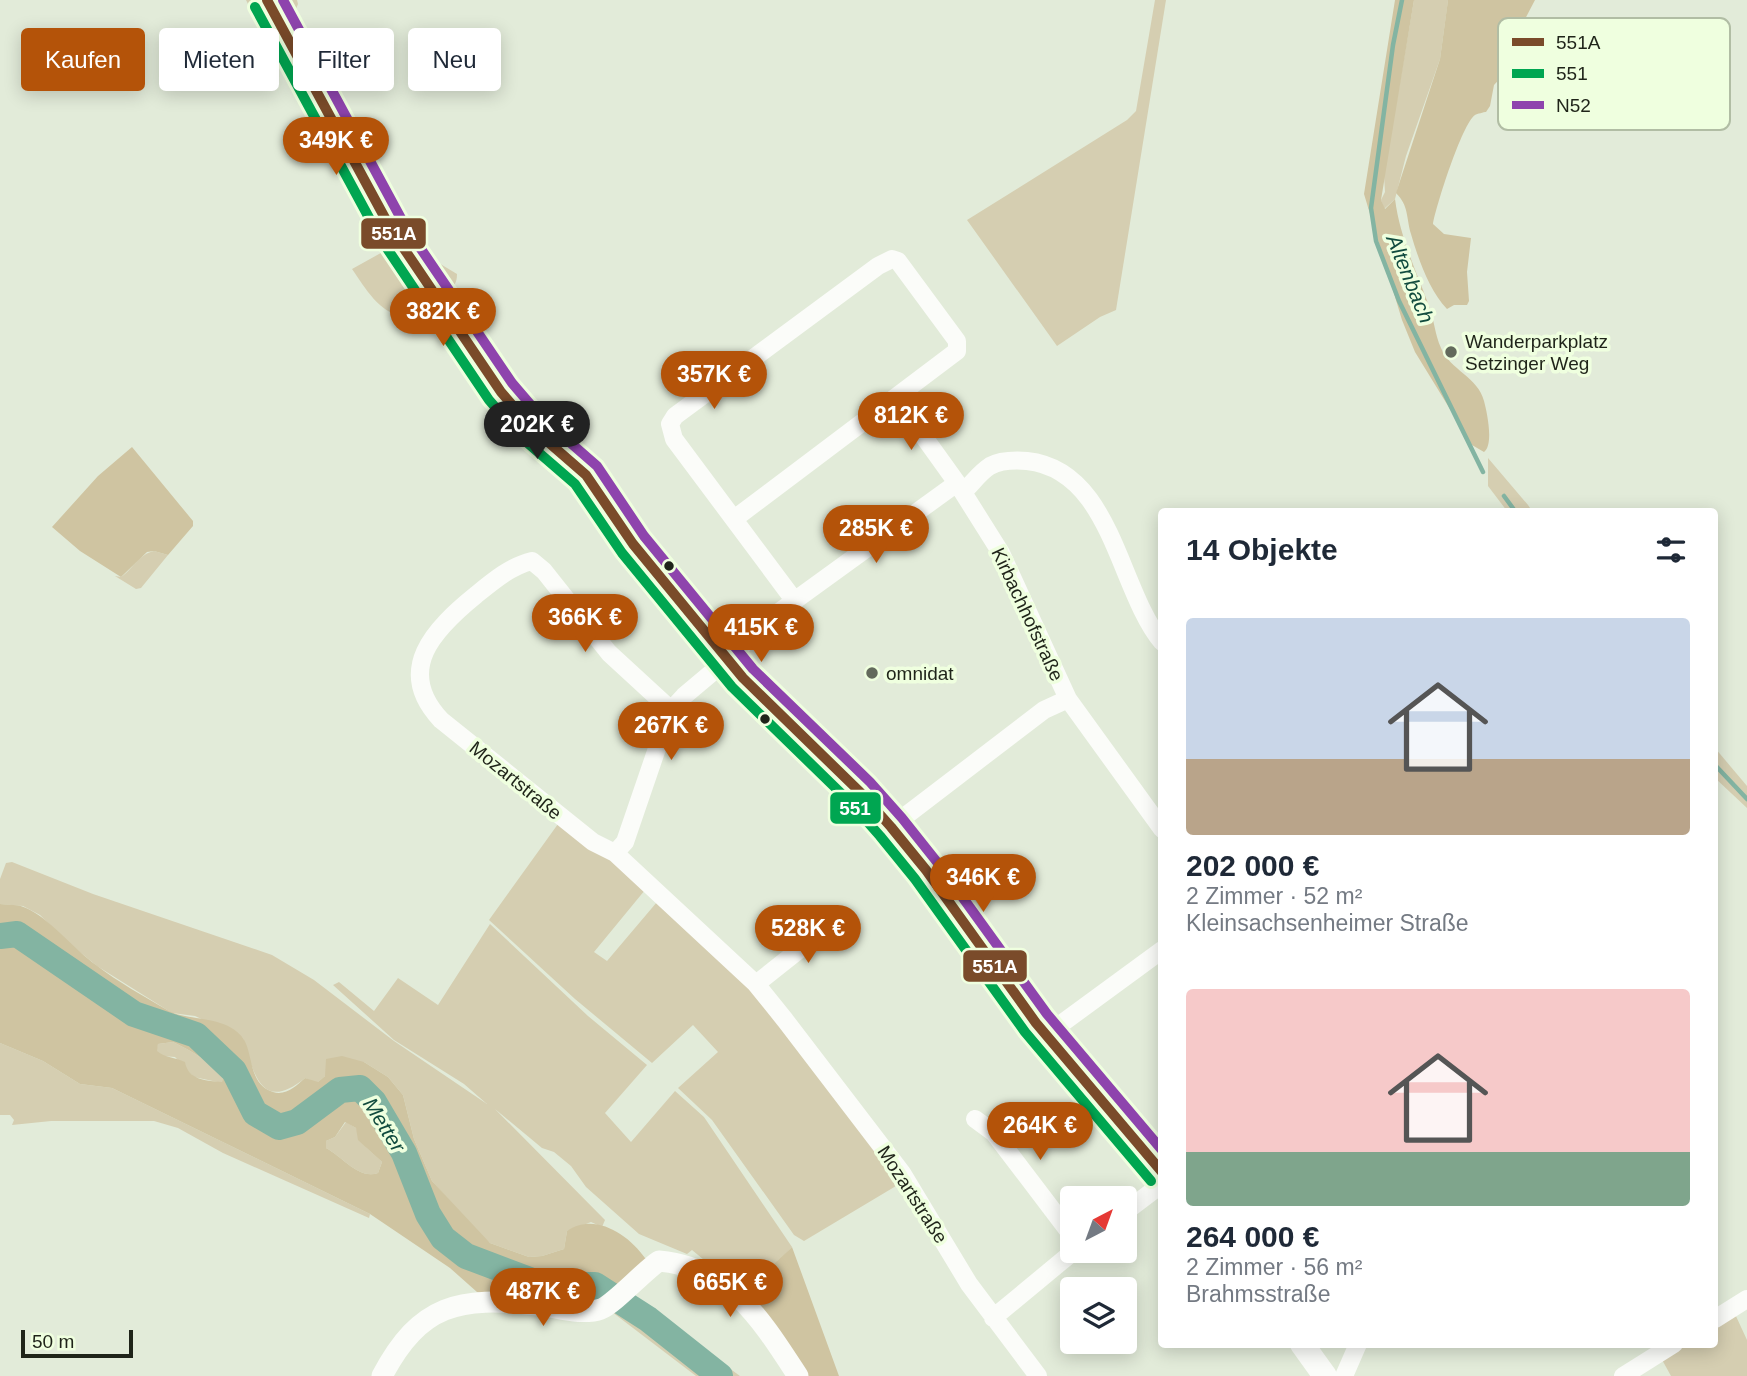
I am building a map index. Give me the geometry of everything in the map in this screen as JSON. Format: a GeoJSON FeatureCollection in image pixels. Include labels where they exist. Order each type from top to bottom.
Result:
{"type":"FeatureCollection","features":[{"type":"Feature","properties":{"kind":"main road"},"geometry":{"type":"LineString","coordinates":[[267,0],[392,231],[501,392],[532,428],[586,475],[633,544],[743,678],[860,792],[891,827],[926,870],[1046,1035],[1158,1167]]}},
{"type":"Feature","properties":{"kind":"main road"},"geometry":{"type":"LineString","coordinates":[[1305,1348],[1325,1376]]}},
{"type":"Feature","properties":{"kind":"street"},"geometry":{"type":"LineString","coordinates":[[734,519],[953,355],[958,348],[957,341],[903,267],[892,259],[878,266],[672,419],[670,429],[674,439],[794,600]]}},
{"type":"Feature","properties":{"kind":"street","name":"Kirbachhofstraße"},"geometry":{"type":"LineString","coordinates":[[896,398],[960,487],[1007,565],[1068,698],[1155,803]]}},
{"type":"Feature","properties":{"kind":"street"},"geometry":{"type":"LineString","coordinates":[[615,853],[625,842],[671,710],[684,696],[794,600],[999,462],[1033,462],[1049,466],[1067,477],[1087,498],[1121,556],[1147,620],[1158,636]]}},
{"type":"Feature","properties":{"kind":"street","name":"Mozartstraße"},"geometry":{"type":"LineString","coordinates":[[671,710],[615,660],[544,572],[532,561],[519,564],[490,584],[439,627],[426,648],[420,673],[422,692],[427,705],[441,720],[593,842],[615,853],[756,984],[902,1173],[969,1284],[1038,1376]]}},
{"type":"Feature","properties":{"kind":"street"},"geometry":{"type":"LineString","coordinates":[[891,827],[1044,710],[1068,698]]}},
{"type":"Feature","properties":{"kind":"street"},"geometry":{"type":"LineString","coordinates":[[756,984],[838,919]]}},
{"type":"Feature","properties":{"kind":"street"},"geometry":{"type":"LineString","coordinates":[[1046,1035],[1158,953]]}},
{"type":"Feature","properties":{"kind":"street"},"geometry":{"type":"LineString","coordinates":[[975,1119],[995,1133],[1060,1220]]}},
{"type":"Feature","properties":{"kind":"street"},"geometry":{"type":"LineString","coordinates":[[1138,1202],[1158,1187]]}},
{"type":"Feature","properties":{"kind":"street"},"geometry":{"type":"LineString","coordinates":[[382,1376],[408,1334],[447,1307],[470,1303],[538,1305],[563,1311],[602,1309],[659,1261],[683,1263],[705,1271],[716,1279],[753,1312],[799,1376]]}},
{"type":"Feature","properties":{"kind":"street"},"geometry":{"type":"LineString","coordinates":[[993,1318],[1060,1263]]}},
{"type":"Feature","properties":{"kind":"street"},"geometry":{"type":"LineString","coordinates":[[1718,1317],[1747,1299]]}},
{"type":"Feature","properties":{"kind":"street"},"geometry":{"type":"LineString","coordinates":[[1344,1376],[1356,1348]]}},
{"type":"Feature","properties":{"kind":"street"},"geometry":{"type":"LineString","coordinates":[[1623,1376],[1668,1348]]}},
{"type":"Feature","properties":{"kind":"shaded area"},"geometry":{"type":"Polygon","coordinates":[[[246,0],[252,0],[267,28],[260,28],[246,0]]]}},
{"type":"Feature","properties":{"kind":"shaded area"},"geometry":{"type":"Polygon","coordinates":[[[277,0],[297,0],[291,21],[300,28],[293,29],[277,0]]]}},
{"type":"Feature","properties":{"kind":"shaded area"},"geometry":{"type":"Polygon","coordinates":[[[1155,0],[1166,0],[1116,310],[1100,317],[1057,346],[967,220],[1127,120],[1136,111],[1155,0]]]}},
{"type":"Feature","properties":{"kind":"shaded area"},"geometry":{"type":"Polygon","coordinates":[[[1395,0],[1414,0],[1381,200],[1385,209],[1395,199],[1405,241],[1445,356],[1481,393],[1489,428],[1489,443],[1484,452],[1472,445],[1415,352],[1402,320],[1364,194],[1395,0]]]}},
{"type":"Feature","properties":{"kind":"shaded area"},"geometry":{"type":"Polygon","coordinates":[[[1414,0],[1448,0],[1440,59],[1406,156],[1395,199],[1384,209],[1381,200],[1385,192],[1384,175],[1414,0]]]}},
{"type":"Feature","properties":{"kind":"shaded area"},"geometry":{"type":"Polygon","coordinates":[[[1448,0],[1535,0],[1526,18],[1498,18],[1498,81],[1494,85],[1490,106],[1486,112],[1475,115],[1463,133],[1439,201],[1433,224],[1444,234],[1471,238],[1467,272],[1469,301],[1467,305],[1454,305],[1447,309],[1425,273],[1405,207],[1396,193],[1440,59],[1448,0]]]}},
{"type":"Feature","properties":{"kind":"shaded area"},"geometry":{"type":"Polygon","coordinates":[[[279,51],[293,78],[293,91],[300,91],[339,165],[422,303],[421,309],[410,314],[389,312],[372,297],[352,269],[388,249],[374,239],[368,229],[282,71],[279,51]]]}},
{"type":"Feature","properties":{"kind":"shaded area"},"geometry":{"type":"Polygon","coordinates":[[[328,91],[330,91],[363,150],[386,178],[423,248],[437,262],[457,274],[456,282],[446,291],[427,270],[328,91]]]}},
{"type":"Feature","properties":{"kind":"shaded area"},"geometry":{"type":"Polygon","coordinates":[[[467,291],[473,293],[478,329],[513,380],[524,385],[545,416],[537,422],[453,301],[467,291]]]}},
{"type":"Feature","properties":{"kind":"shaded area"},"geometry":{"type":"Polygon","coordinates":[[[132,447],[193,521],[193,526],[168,555],[147,552],[121,577],[80,551],[52,527],[98,476],[132,447]]]}},
{"type":"Feature","properties":{"kind":"shaded area"},"geometry":{"type":"Polygon","coordinates":[[[1488,458],[1530,508],[1505,508],[1488,486],[1488,458]]]}},
{"type":"Feature","properties":{"kind":"shaded area"},"geometry":{"type":"Polygon","coordinates":[[[154,551],[168,555],[141,588],[136,589],[115,576],[121,577],[144,555],[154,551]]]}},
{"type":"Feature","properties":{"kind":"shaded area"},"geometry":{"type":"Polygon","coordinates":[[[1718,752],[1747,786],[1747,808],[1718,781],[1718,752]]]}},
{"type":"Feature","properties":{"kind":"shaded area"},"geometry":{"type":"Polygon","coordinates":[[[558,824],[614,859],[645,890],[594,952],[607,961],[657,902],[741,979],[767,1007],[901,1183],[804,1241],[794,1235],[712,1120],[678,1088],[718,1052],[693,1025],[652,1063],[575,999],[489,920],[558,824]]]}},
{"type":"Feature","properties":{"kind":"shaded area"},"geometry":{"type":"Polygon","coordinates":[[[12,862],[93,894],[272,955],[314,980],[394,1041],[487,1104],[464,1084],[394,1040],[333,985],[339,982],[374,1011],[398,978],[438,1005],[490,924],[588,1016],[647,1065],[605,1113],[631,1142],[675,1091],[704,1117],[792,1247],[744,1293],[692,1250],[687,1254],[639,1234],[586,1187],[571,1166],[554,1152],[542,1148],[495,1109],[605,1220],[602,1227],[591,1222],[567,1231],[564,1249],[542,1256],[529,1257],[490,1243],[432,1181],[414,1139],[403,1095],[388,1077],[364,1062],[325,1076],[317,1083],[305,1078],[279,1092],[269,1090],[256,1076],[243,1038],[195,1016],[172,1013],[97,966],[40,915],[23,906],[0,904],[0,879],[6,863],[12,862]]]}},
{"type":"Feature","properties":{"kind":"shaded area"},"geometry":{"type":"Polygon","coordinates":[[[0,904],[20,906],[34,912],[104,971],[169,1011],[217,1022],[236,1031],[243,1038],[259,1083],[273,1092],[286,1091],[305,1078],[318,1082],[325,1076],[326,1059],[342,1056],[364,1062],[388,1077],[403,1095],[414,1139],[432,1181],[490,1243],[529,1257],[542,1256],[564,1249],[567,1231],[577,1226],[599,1225],[620,1234],[645,1258],[659,1261],[602,1309],[563,1311],[477,1292],[450,1268],[370,1214],[112,1088],[80,1084],[43,1061],[0,1043],[0,904]],[[173,1042],[158,1044],[157,1051],[185,1062],[194,1076],[222,1082],[223,1076],[212,1066],[173,1042]],[[345,1122],[335,1137],[326,1141],[326,1148],[358,1171],[378,1173],[382,1162],[358,1140],[356,1128],[345,1122]]]}},
{"type":"Feature","properties":{"kind":"shaded area"},"geometry":{"type":"Polygon","coordinates":[[[173,1042],[212,1066],[223,1076],[222,1083],[194,1077],[175,1057],[162,1056],[156,1051],[158,1044],[173,1042]]]}},
{"type":"Feature","properties":{"kind":"shaded area"},"geometry":{"type":"Polygon","coordinates":[[[0,1043],[43,1061],[80,1084],[112,1088],[370,1214],[369,1218],[223,1153],[178,1128],[154,1121],[51,1121],[12,1125],[14,1120],[10,1115],[0,1115],[0,1043]]]}},
{"type":"Feature","properties":{"kind":"shaded area"},"geometry":{"type":"Polygon","coordinates":[[[346,1122],[356,1128],[367,1148],[382,1162],[378,1173],[358,1171],[326,1148],[326,1141],[335,1137],[346,1122]]]}},
{"type":"Feature","properties":{"kind":"shaded area"},"geometry":{"type":"Polygon","coordinates":[[[792,1247],[839,1376],[808,1376],[747,1289],[792,1247]]]}},
{"type":"Feature","properties":{"kind":"shaded area"},"geometry":{"type":"Polygon","coordinates":[[[628,1294],[740,1376],[696,1376],[612,1312],[628,1294]]]}},
{"type":"Feature","properties":{"kind":"shaded area"},"geometry":{"type":"Polygon","coordinates":[[[1729,1301],[1747,1340],[1747,1376],[1671,1376],[1656,1348],[1718,1348],[1718,1308],[1729,1301]]]}},
{"type":"Feature","properties":{"kind":"waterway","name":"Altenbach"},"geometry":{"type":"LineString","coordinates":[[1402,0],[1393,45],[1371,208],[1376,241],[1399,301],[1483,472]]}},
{"type":"Feature","properties":{"kind":"waterway","name":"Altenbach"},"geometry":{"type":"LineString","coordinates":[[1504,496],[1513,508]]}},
{"type":"Feature","properties":{"kind":"waterway","name":"Altenbach"},"geometry":{"type":"LineString","coordinates":[[1718,768],[1747,799]]}},
{"type":"Feature","properties":{"kind":"waterway","name":"Metter"},"geometry":{"type":"LineString","coordinates":[[0,936],[17,934],[134,1014],[196,1035],[234,1071],[255,1113],[279,1127],[297,1122],[340,1090],[360,1088],[374,1102],[404,1153],[428,1214],[443,1238],[466,1256],[543,1285],[595,1285],[648,1319],[720,1376]]}},
{"type":"Feature","properties":{"kind":"transit line","name":"551A"},"geometry":{"type":"LineString","coordinates":[[267,0],[392,231],[501,392],[532,428],[586,475],[633,544],[743,678],[860,792],[891,827],[926,870],[1036,1023],[1158,1167]]}},
{"type":"Feature","properties":{"kind":"transit line","name":"N52"},"geometry":{"type":"LineString","coordinates":[[283,0],[404,224],[512,383],[542,418],[597,466],[644,536],[753,669],[870,782],[902,818],[1047,1014],[1158,1145]]}},
{"type":"Feature","properties":{"kind":"transit line","name":"551"},"geometry":{"type":"LineString","coordinates":[[255,7],[380,238],[489,400],[523,439],[575,484],[622,553],[732,687],[850,802],[880,836],[915,879],[1025,1032],[1151,1181]]}},
{"type":"Feature","properties":{"kind":"place","name":"Wanderparkplatz Setzinger Weg"},"geometry":{"type":"Point","coordinates":[1451,352]}},
{"type":"Feature","properties":{"kind":"place","name":"omnidat"},"geometry":{"type":"Point","coordinates":[872,673]}}]}
